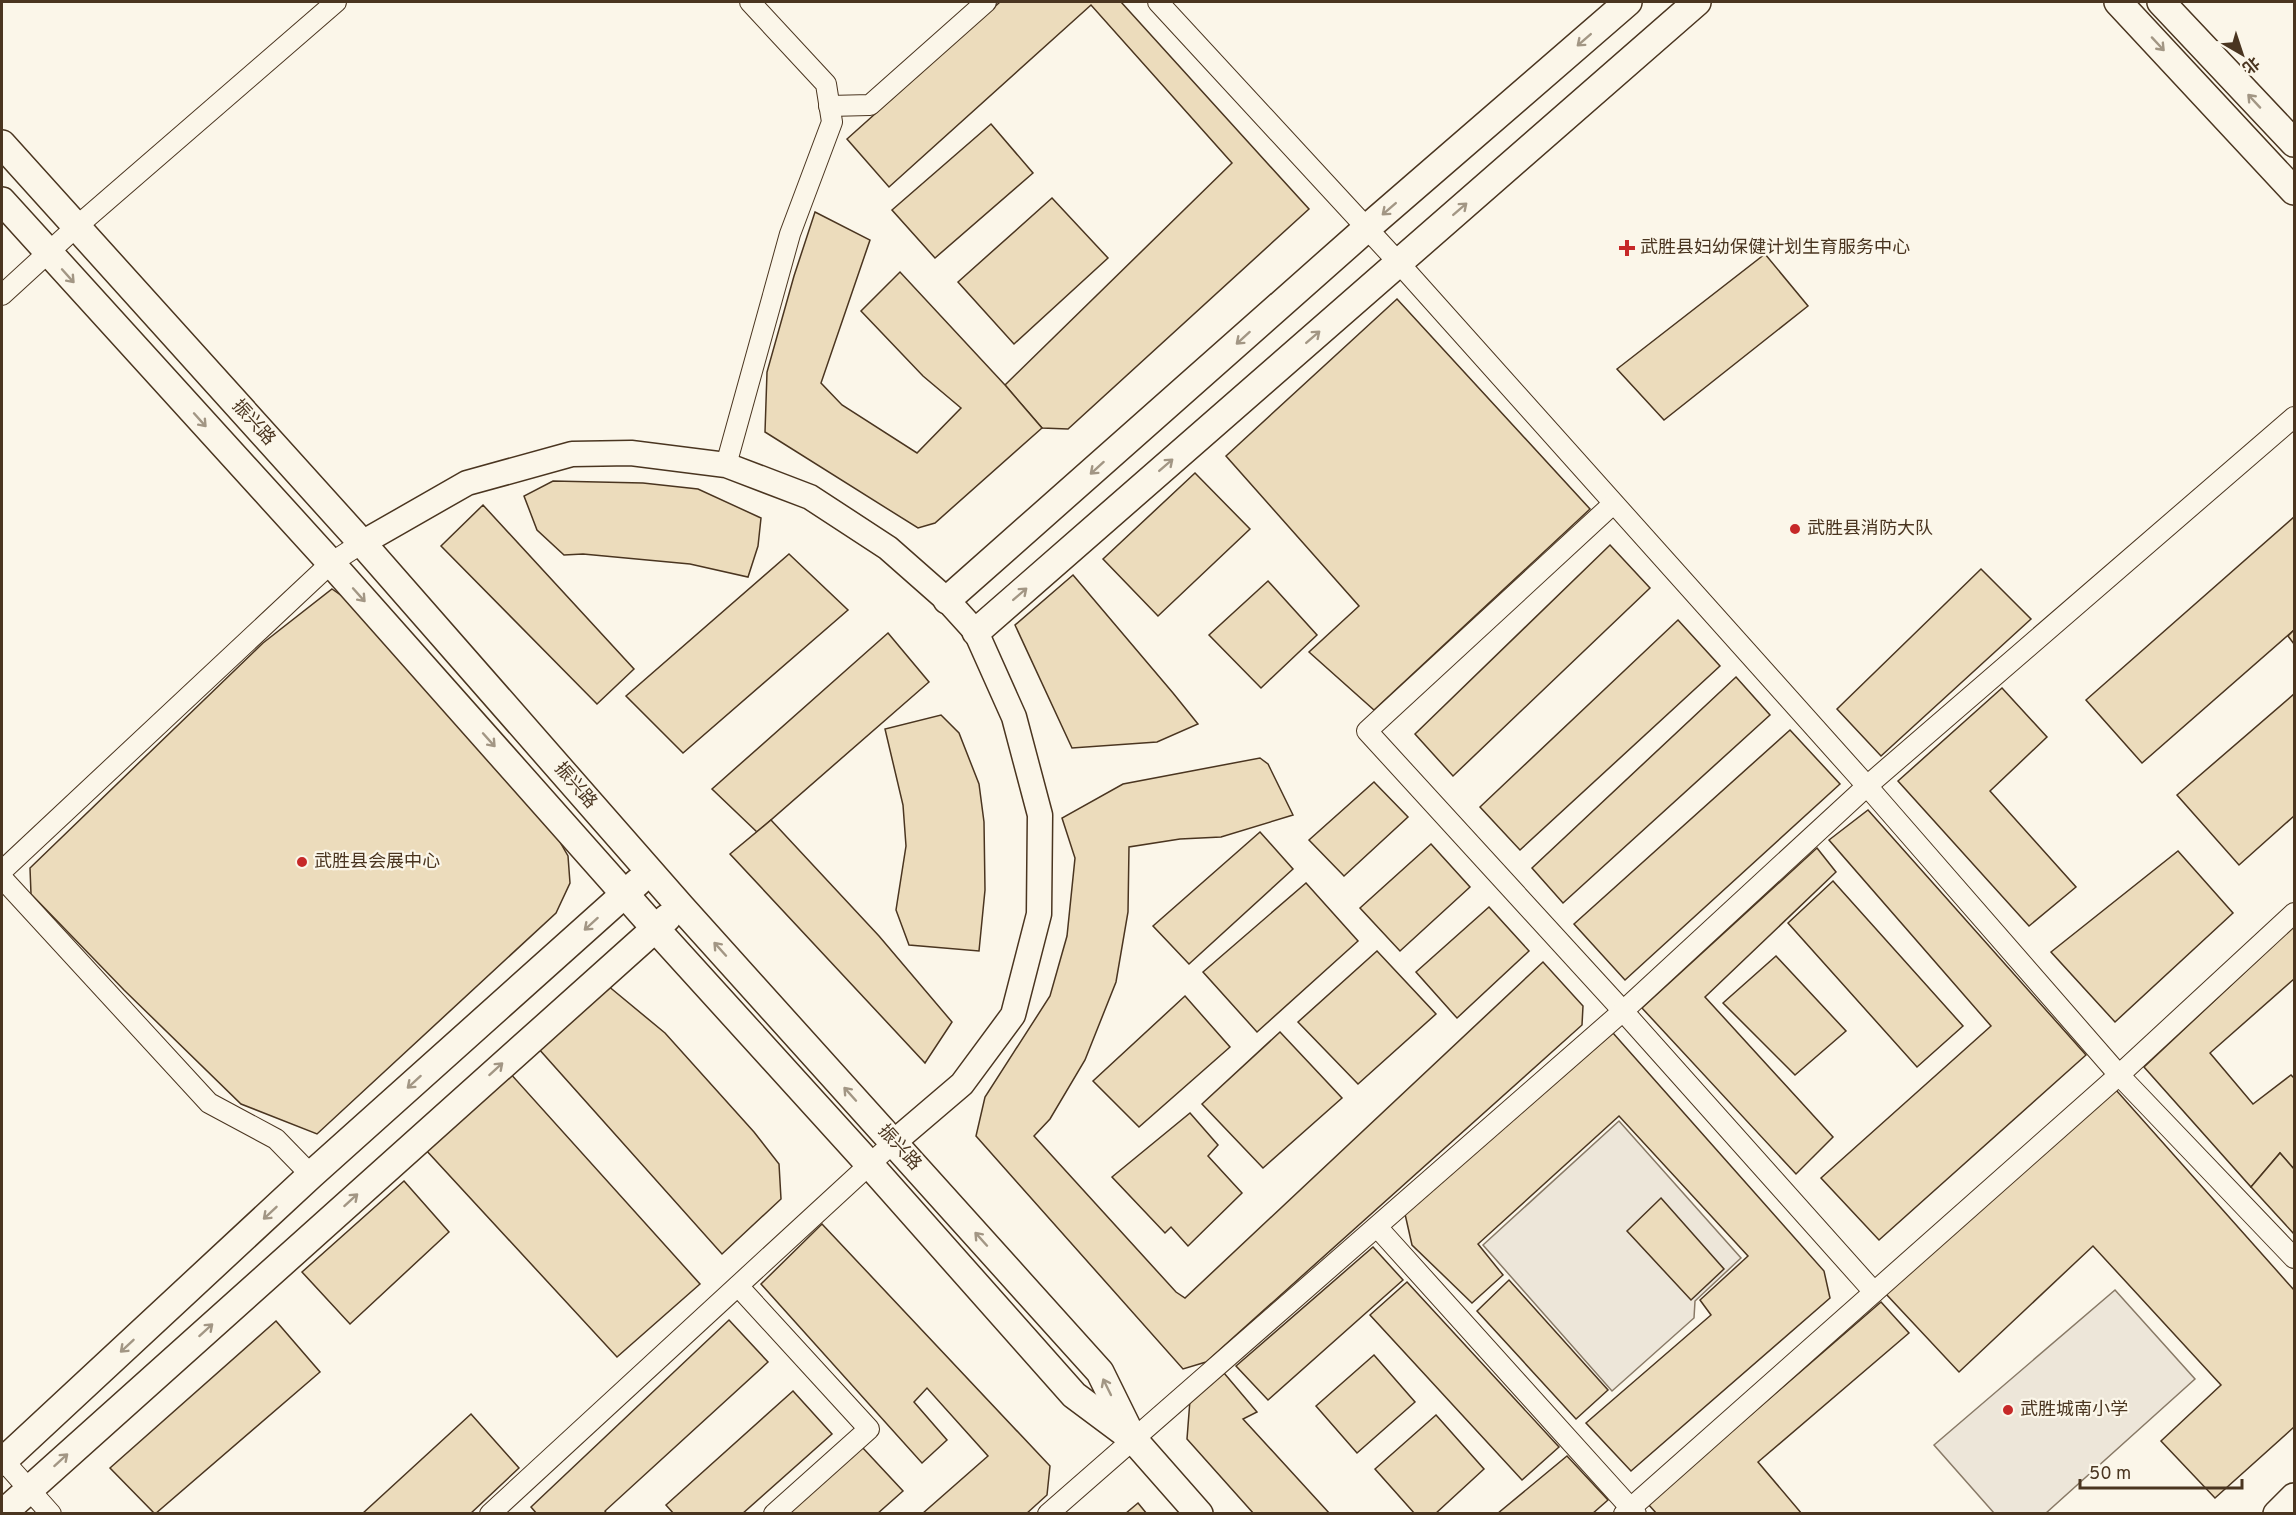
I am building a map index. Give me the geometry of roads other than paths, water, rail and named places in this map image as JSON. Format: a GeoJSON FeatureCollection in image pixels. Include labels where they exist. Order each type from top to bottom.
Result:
{"type":"FeatureCollection","features":[{"type":"Feature","properties":{"kind":"main road"},"geometry":{"type":"LineString","coordinates":[[947,600],[1367,228],[1628,2]]}},
{"type":"Feature","properties":{"kind":"main road"},"geometry":{"type":"LineString","coordinates":[[976,632],[1697,2]]}},
{"type":"Feature","properties":{"kind":"main road"},"geometry":{"type":"LineString","coordinates":[[2118,2],[2295,191]]}},
{"type":"Feature","properties":{"kind":"main road"},"geometry":{"type":"LineString","coordinates":[[2161,2],[2295,143]]}},
{"type":"Feature","properties":{"kind":"main road","name":"振兴路"},"geometry":{"type":"LineString","coordinates":[[2,144],[75,228],[362,543],[681,907],[1100,1372],[1133,1439]]}},
{"type":"Feature","properties":{"kind":"main road","name":"振兴路"},"geometry":{"type":"LineString","coordinates":[[2,201],[331,563],[1074,1395],[1133,1439],[1199,1514]]}},
{"type":"Feature","properties":{"kind":"main road"},"geometry":{"type":"LineString","coordinates":[[2,1460],[311,1175],[650,871]]}},
{"type":"Feature","properties":{"kind":"main road"},"geometry":{"type":"LineString","coordinates":[[2,1514],[654,927],[681,907]]}},
{"type":"Feature","properties":{"kind":"main road"},"geometry":{"type":"LineString","coordinates":[[2277,1514],[2295,1497]]}},
{"type":"Feature","properties":{"kind":"street"},"geometry":{"type":"LineString","coordinates":[[2,296],[75,228],[336,2]]}},
{"type":"Feature","properties":{"kind":"street"},"geometry":{"type":"LineString","coordinates":[[726,465],[790,234],[832,122],[826,84],[750,2]]}},
{"type":"Feature","properties":{"kind":"street"},"geometry":{"type":"LineString","coordinates":[[829,106],[870,105],[986,2]]}},
{"type":"Feature","properties":{"kind":"street"},"geometry":{"type":"LineString","coordinates":[[1158,2],[1398,262],[1867,786],[2119,1074],[2295,1258]]}},
{"type":"Feature","properties":{"kind":"street"},"geometry":{"type":"LineString","coordinates":[[1048,1514],[1378,1228],[1623,1011],[1867,786],[2295,417]]}},
{"type":"Feature","properties":{"kind":"street"},"geometry":{"type":"LineString","coordinates":[[2,871],[331,563],[467,483],[572,454],[631,453],[726,465],[810,498],[888,548],[947,600],[976,632],[1014,717],[1040,815],[1039,914],[1012,1015],[962,1084],[894,1142],[491,1513]]}},
{"type":"Feature","properties":{"kind":"street"},"geometry":{"type":"LineString","coordinates":[[1613,504],[1368,731],[1623,1011],[1874,1292]]}},
{"type":"Feature","properties":{"kind":"street"},"geometry":{"type":"LineString","coordinates":[[2,878],[209,1103],[276,1138],[311,1175]]}},
{"type":"Feature","properties":{"kind":"street"},"geometry":{"type":"LineString","coordinates":[[1378,1228],[1630,1512],[2119,1074],[2295,913]]}},
{"type":"Feature","properties":{"kind":"street"},"geometry":{"type":"LineString","coordinates":[[738,1286],[869,1429],[774,1514]]}},
{"type":"Feature","properties":{"kind":"street"},"geometry":{"type":"LineString","coordinates":[[2,1460],[51,1514]]}},
{"type":"Feature","properties":{"kind":"place","name":"武胜县妇幼保健计划生育服务中心"},"geometry":{"type":"Point","coordinates":[1627,248]}},
{"type":"Feature","properties":{"kind":"place","name":"武胜县消防大队"},"geometry":{"type":"Point","coordinates":[1795,529]}},
{"type":"Feature","properties":{"kind":"place","name":"武胜县会展中心"},"geometry":{"type":"Point","coordinates":[302,862]}},
{"type":"Feature","properties":{"kind":"place","name":"武胜城南小学"},"geometry":{"type":"Point","coordinates":[2008,1410]}}]}
